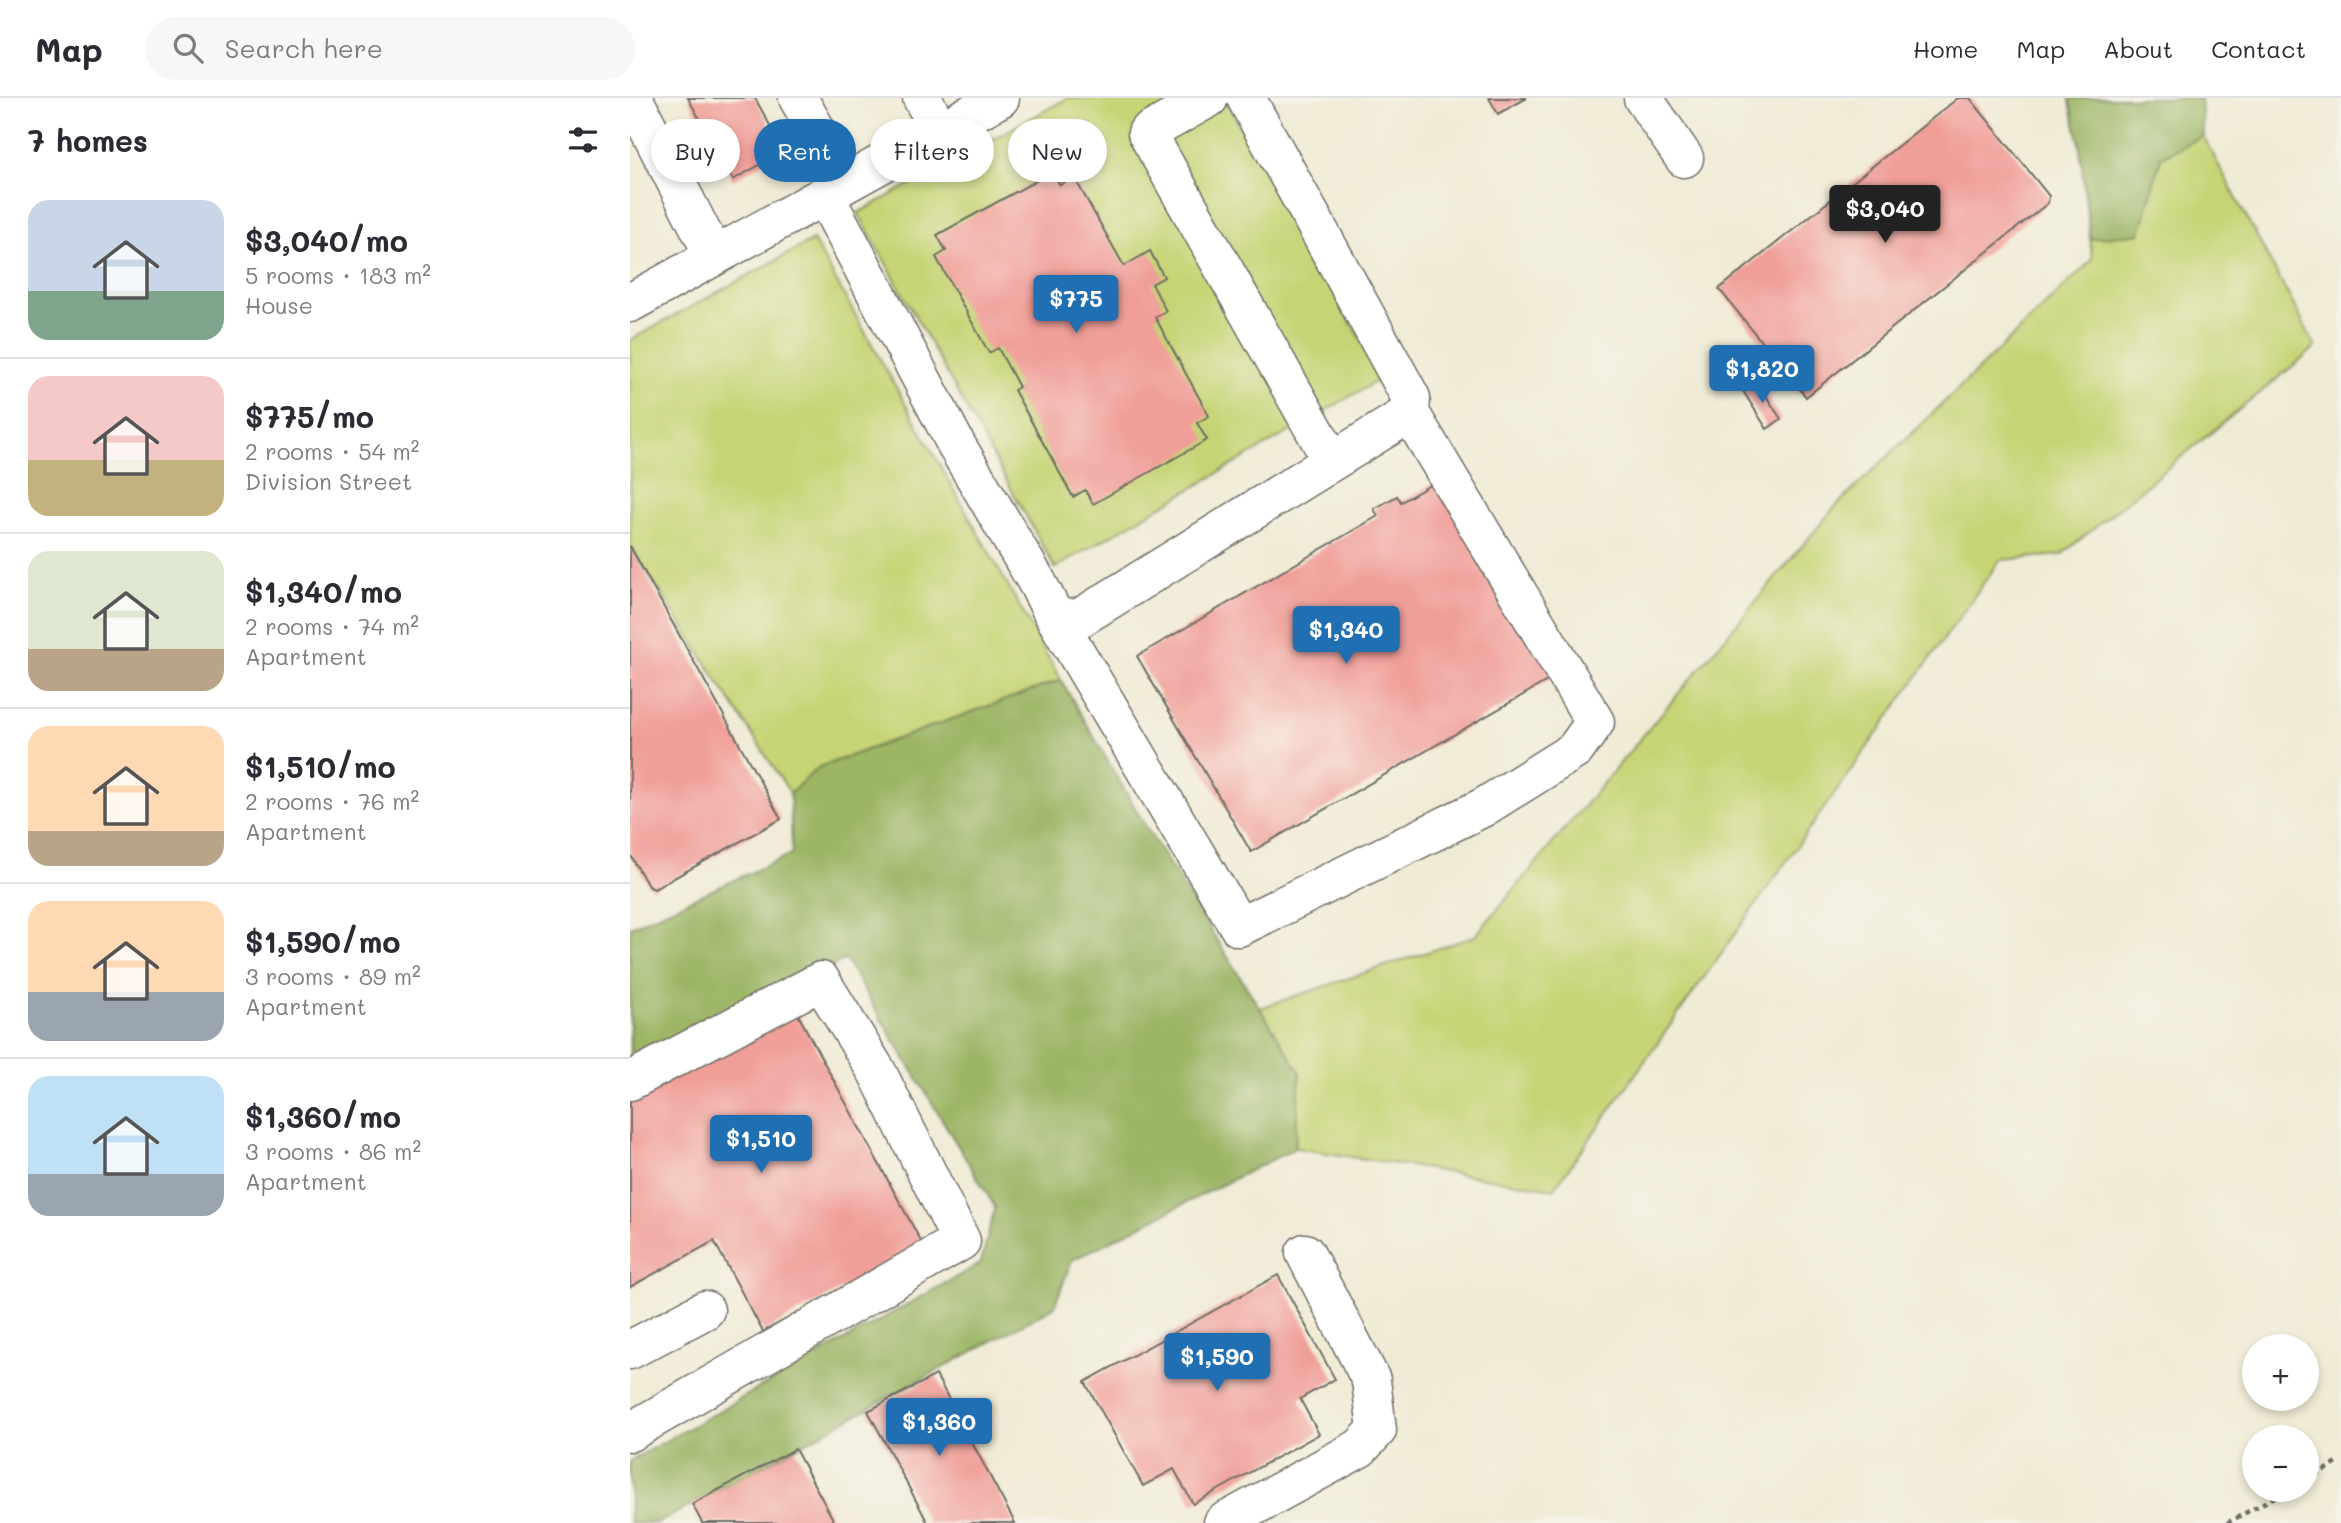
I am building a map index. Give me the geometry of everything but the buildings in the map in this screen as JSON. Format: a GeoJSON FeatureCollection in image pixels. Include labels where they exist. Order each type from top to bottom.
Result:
{"type":"FeatureCollection","features":[{"type":"Feature","properties":{"kind":"street"},"geometry":{"type":"LineString","coordinates":[[632,98],[714,256]]}},
{"type":"Feature","properties":{"kind":"street"},"geometry":{"type":"LineString","coordinates":[[798,98],[835,189],[958,448],[1239,927],[1484,807],[1575,750],[1595,722],[1410,413],[1411,398],[1246,98]]}},
{"type":"Feature","properties":{"kind":"street"},"geometry":{"type":"LineString","coordinates":[[922,98],[933,119]]}},
{"type":"Feature","properties":{"kind":"street"},"geometry":{"type":"LineString","coordinates":[[962,119],[1000,98]]}},
{"type":"Feature","properties":{"kind":"street"},"geometry":{"type":"LineString","coordinates":[[1209,98],[1147,133],[1332,461]]}},
{"type":"Feature","properties":{"kind":"street"},"geometry":{"type":"LineString","coordinates":[[1643,98],[1684,158]]}},
{"type":"Feature","properties":{"kind":"street"},"geometry":{"type":"LineString","coordinates":[[630,303],[870,170]]}},
{"type":"Feature","properties":{"kind":"street"},"geometry":{"type":"LineString","coordinates":[[1056,619],[1080,618],[1410,413]]}},
{"type":"Feature","properties":{"kind":"street"},"geometry":{"type":"LineString","coordinates":[[630,1081],[821,981],[877,1072],[961,1241],[630,1432]]}},
{"type":"Feature","properties":{"kind":"street"},"geometry":{"type":"LineString","coordinates":[[1223,1523],[1360,1448],[1377,1430],[1371,1380],[1305,1254]]}},
{"type":"Feature","properties":{"kind":"street"},"geometry":{"type":"LineString","coordinates":[[630,1350],[705,1310]]}},
{"type":"Feature","properties":{"kind":"path"},"geometry":{"type":"LineString","coordinates":[[2319,1473],[2341,1461]]}},
{"type":"Feature","properties":{"kind":"path"},"geometry":{"type":"LineString","coordinates":[[2227,1523],[2266,1502]]}},
{"type":"Feature","properties":{"kind":"green space"},"geometry":{"type":"Polygon","coordinates":[[[1068,98],[1224,98],[1382,378],[1055,568],[858,213],[915,182],[994,182],[994,139],[1008,131],[1008,182],[1107,182],[1107,119],[1030,119],[1068,98]]]}},
{"type":"Feature","properties":{"kind":"green space"},"geometry":{"type":"Polygon","coordinates":[[[2069,98],[2201,98],[2203,136],[2161,157],[2140,233],[2090,239],[2079,140],[2069,98]]]}},
{"type":"Feature","properties":{"kind":"green space"},"geometry":{"type":"Polygon","coordinates":[[[2203,136],[2316,347],[2061,555],[2000,560],[1554,1189],[1295,1148],[1300,1072],[1260,1008],[1475,936],[1834,508],[2092,260],[2090,239],[2140,233],[2161,157],[2203,136]]]}},
{"type":"Feature","properties":{"kind":"green space"},"geometry":{"type":"Polygon","coordinates":[[[813,240],[1061,680],[819,767],[790,793],[630,545],[630,340],[813,240]]]}},
{"type":"Feature","properties":{"kind":"green space"},"geometry":{"type":"Polygon","coordinates":[[[1061,680],[1147,829],[1300,1072],[1295,1148],[1072,1260],[1054,1307],[658,1523],[630,1523],[630,1461],[981,1263],[995,1207],[845,959],[630,1074],[630,927],[792,854],[790,793],[819,767],[1061,680]]]}}]}
